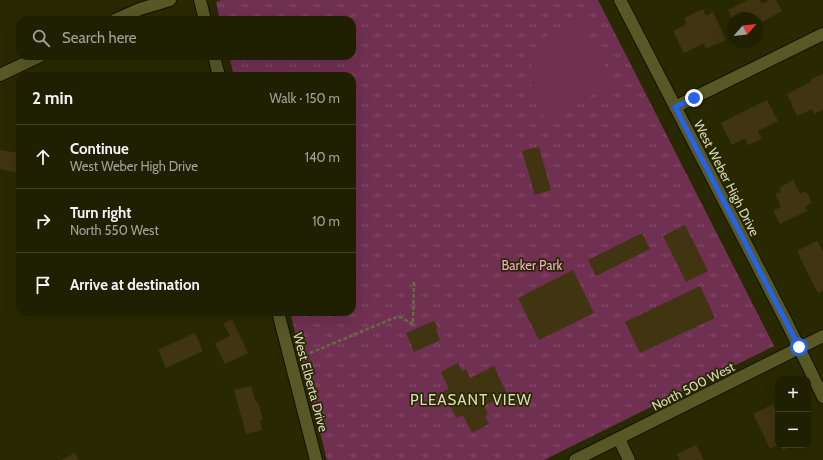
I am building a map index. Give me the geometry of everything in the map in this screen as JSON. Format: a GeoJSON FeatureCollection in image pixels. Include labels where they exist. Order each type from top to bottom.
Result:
{"type":"FeatureCollection","features":[{"type":"Feature","properties":{"kind":"street"},"geometry":{"type":"LineString","coordinates":[[124,16],[140,9],[170,0]]}},
{"type":"Feature","properties":{"kind":"street"},"geometry":{"type":"LineString","coordinates":[[200,0],[204,16]]}},
{"type":"Feature","properties":{"kind":"street","name":"West Weber High Drive"},"geometry":{"type":"LineString","coordinates":[[620,0],[823,396]]}},
{"type":"Feature","properties":{"kind":"street"},"geometry":{"type":"LineString","coordinates":[[675,107],[823,34]]}},
{"type":"Feature","properties":{"kind":"street"},"geometry":{"type":"LineString","coordinates":[[0,76],[32,60]]}},
{"type":"Feature","properties":{"kind":"street"},"geometry":{"type":"LineString","coordinates":[[215,60],[218,72]]}},
{"type":"Feature","properties":{"kind":"street","name":"West Elberta Drive"},"geometry":{"type":"LineString","coordinates":[[279,316],[316,460]]}},
{"type":"Feature","properties":{"kind":"street","name":"North 500 West"},"geometry":{"type":"LineString","coordinates":[[575,460],[823,336]]}},
{"type":"Feature","properties":{"kind":"street"},"geometry":{"type":"LineString","coordinates":[[619,438],[630,460]]}},
{"type":"Feature","properties":{"kind":"path"},"geometry":{"type":"LineString","coordinates":[[310,352],[394,318],[400,317],[413,324],[414,280]]}},
{"type":"Feature","properties":{"kind":"green space","name":"Barker Park"},"geometry":{"type":"Polygon","coordinates":[[[222,0],[598,0],[774,346],[544,460],[327,460],[291,316],[356,316],[356,72],[233,72],[230,60],[356,60],[356,16],[219,16],[216,2],[222,0]]]}},
{"type":"Feature","properties":{"kind":"green space"},"geometry":{"type":"Polygon","coordinates":[[[581,19],[611,77],[608,87],[545,119],[531,88],[532,59],[542,38],[581,19]]]}},
{"type":"Feature","properties":{"kind":"building"},"geometry":{"type":"Polygon","coordinates":[[[748,0],[760,0],[762,4],[770,0],[776,0],[782,11],[763,21],[763,12],[729,12],[728,10],[748,0]]]}},
{"type":"Feature","properties":{"kind":"building"},"geometry":{"type":"Polygon","coordinates":[[[703,9],[706,16],[713,12],[726,40],[706,49],[704,43],[684,53],[673,31],[687,24],[684,18],[703,9]]]}},
{"type":"Feature","properties":{"kind":"building"},"geometry":{"type":"Polygon","coordinates":[[[823,74],[823,110],[814,114],[812,109],[797,116],[787,94],[823,74]]]}},
{"type":"Feature","properties":{"kind":"building"},"geometry":{"type":"Polygon","coordinates":[[[767,100],[778,121],[758,131],[762,139],[748,145],[745,138],[732,145],[721,123],[767,100]]]}},
{"type":"Feature","properties":{"kind":"building"},"geometry":{"type":"Polygon","coordinates":[[[539,147],[551,190],[535,195],[522,151],[539,147]]]}},
{"type":"Feature","properties":{"kind":"building"},"geometry":{"type":"Polygon","coordinates":[[[0,150],[16,152],[16,172],[0,169],[0,150]]]}},
{"type":"Feature","properties":{"kind":"building"},"geometry":{"type":"Polygon","coordinates":[[[793,180],[800,194],[806,191],[812,203],[805,207],[807,211],[780,224],[773,211],[781,207],[775,194],[781,192],[779,188],[793,180]]]}},
{"type":"Feature","properties":{"kind":"building"},"geometry":{"type":"Polygon","coordinates":[[[685,225],[708,271],[686,282],[663,236],[685,225]]]}},
{"type":"Feature","properties":{"kind":"building"},"geometry":{"type":"Polygon","coordinates":[[[642,233],[650,249],[596,276],[588,260],[642,233]]]}},
{"type":"Feature","properties":{"kind":"building"},"geometry":{"type":"Polygon","coordinates":[[[817,241],[823,252],[823,291],[818,293],[797,251],[817,241]]]}},
{"type":"Feature","properties":{"kind":"building"},"geometry":{"type":"Polygon","coordinates":[[[573,270],[594,313],[539,340],[518,298],[573,270]]]}},
{"type":"Feature","properties":{"kind":"building"},"geometry":{"type":"Polygon","coordinates":[[[700,286],[715,318],[640,353],[625,322],[700,286]]]}},
{"type":"Feature","properties":{"kind":"building"},"geometry":{"type":"Polygon","coordinates":[[[232,319],[248,353],[225,364],[215,343],[230,336],[223,323],[232,319]]]}},
{"type":"Feature","properties":{"kind":"building"},"geometry":{"type":"Polygon","coordinates":[[[434,321],[438,328],[436,330],[440,340],[414,352],[406,333],[434,321]]]}},
{"type":"Feature","properties":{"kind":"building"},"geometry":{"type":"Polygon","coordinates":[[[195,333],[203,351],[166,368],[158,350],[195,333]]]}},
{"type":"Feature","properties":{"kind":"building"},"geometry":{"type":"Polygon","coordinates":[[[458,363],[462,371],[466,369],[470,378],[494,366],[507,394],[484,406],[488,414],[485,416],[489,424],[472,433],[463,415],[457,418],[443,392],[449,389],[441,372],[458,363]]]}},
{"type":"Feature","properties":{"kind":"building"},"geometry":{"type":"Polygon","coordinates":[[[251,386],[256,403],[258,402],[263,420],[260,421],[262,430],[246,434],[234,390],[251,386]]]}},
{"type":"Feature","properties":{"kind":"building"},"geometry":{"type":"Polygon","coordinates":[[[773,404],[775,409],[775,446],[770,449],[753,414],[773,404]]]}},
{"type":"Feature","properties":{"kind":"building"},"geometry":{"type":"Polygon","coordinates":[[[696,445],[704,460],[680,460],[677,454],[696,445]]]}},
{"type":"Feature","properties":{"kind":"building"},"geometry":{"type":"Polygon","coordinates":[[[75,453],[79,460],[61,460],[75,453]]]}},
{"type":"Feature","properties":{"kind":"district","name":"PLEASANT VIEW"},"geometry":{"type":"Point","coordinates":[471,400]}},
{"type":"Feature","properties":{"kind":"route"},"geometry":{"type":"LineString","coordinates":[[694,98],[675,107],[799,347]]}}]}
